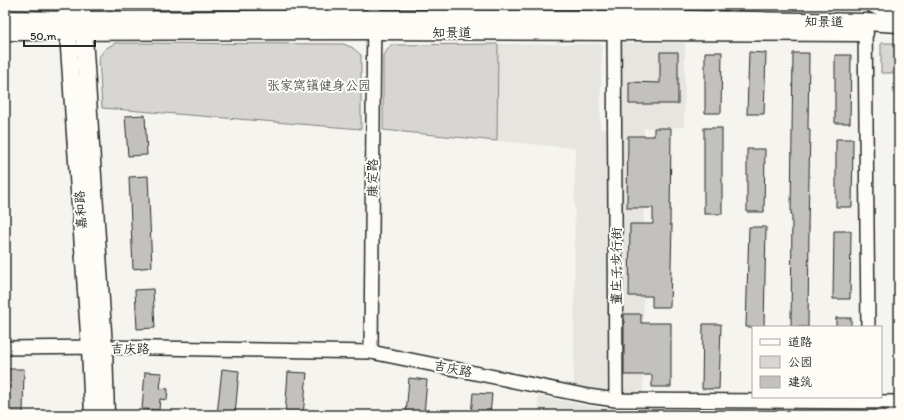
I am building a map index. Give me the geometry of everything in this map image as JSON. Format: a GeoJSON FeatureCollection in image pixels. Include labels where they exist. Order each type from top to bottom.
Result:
{"type":"FeatureCollection","features":[{"type":"Feature","properties":{"kind":"main road"},"geometry":{"type":"LineString","coordinates":[[874,5],[899,16]]}},
{"type":"Feature","properties":{"kind":"main road","name":"知景道"},"geometry":{"type":"LineString","coordinates":[[5,19],[373,18],[614,26],[690,19],[866,28],[899,34]]}},
{"type":"Feature","properties":{"kind":"main road","name":"知景道"},"geometry":{"type":"LineString","coordinates":[[5,32],[75,19]]}},
{"type":"Feature","properties":{"kind":"main road","name":"嘉和路"},"geometry":{"type":"LineString","coordinates":[[75,19],[97,347],[106,415]]}},
{"type":"Feature","properties":{"kind":"main road","name":"知景道"},"geometry":{"type":"LineString","coordinates":[[866,28],[899,24]]}},
{"type":"Feature","properties":{"kind":"main road","name":"嘉和路"},"geometry":{"type":"LineString","coordinates":[[93,415],[97,347]]}},
{"type":"Feature","properties":{"kind":"street","name":"康定路"},"geometry":{"type":"LineString","coordinates":[[371,352],[373,18]]}},
{"type":"Feature","properties":{"kind":"street","name":"董庄子步行街"},"geometry":{"type":"LineString","coordinates":[[614,26],[616,400]]}},
{"type":"Feature","properties":{"kind":"street"},"geometry":{"type":"LineString","coordinates":[[866,28],[868,326]]}},
{"type":"Feature","properties":{"kind":"street","name":"吉庆路"},"geometry":{"type":"LineString","coordinates":[[5,348],[97,347],[371,352],[588,396],[616,400],[868,400],[899,402]]}},
{"type":"Feature","properties":{"kind":"shaded area"},"geometry":{"type":"Polygon","coordinates":[[[392,5],[762,5],[757,12],[396,10],[392,5]]]}},
{"type":"Feature","properties":{"kind":"shaded area"},"geometry":{"type":"Polygon","coordinates":[[[621,43],[685,43],[684,127],[644,128],[643,395],[621,394],[574,385],[575,148],[497,141],[498,44],[602,44],[600,129],[620,129],[621,43]]]}},
{"type":"Feature","properties":{"kind":"shaded area"},"geometry":{"type":"Polygon","coordinates":[[[538,396],[621,412],[678,412],[678,415],[538,415],[538,396]]]}},
{"type":"Feature","properties":{"kind":"green space","name":"张家窝镇健身公园"},"geometry":{"type":"Polygon","coordinates":[[[115,43],[344,44],[353,48],[361,55],[361,129],[102,108],[99,57],[105,49],[115,43]]]}},
{"type":"Feature","properties":{"kind":"green space"},"geometry":{"type":"Polygon","coordinates":[[[881,43],[899,43],[899,76],[893,73],[881,73],[881,43]]]}},
{"type":"Feature","properties":{"kind":"green space"},"geometry":{"type":"Polygon","coordinates":[[[498,44],[497,141],[383,130],[383,56],[391,45],[498,44]]]}},
{"type":"Feature","properties":{"kind":"building"},"geometry":{"type":"Polygon","coordinates":[[[660,52],[678,52],[678,104],[629,104],[629,82],[660,83],[660,52]]]}},
{"type":"Feature","properties":{"kind":"building"},"geometry":{"type":"Polygon","coordinates":[[[705,52],[722,52],[721,113],[705,113],[705,52]]]}},
{"type":"Feature","properties":{"kind":"building"},"geometry":{"type":"Polygon","coordinates":[[[749,52],[766,53],[764,114],[747,114],[749,52]]]}},
{"type":"Feature","properties":{"kind":"building"},"geometry":{"type":"Polygon","coordinates":[[[793,53],[809,53],[808,129],[810,129],[808,326],[791,326],[793,53]]]}},
{"type":"Feature","properties":{"kind":"building"},"geometry":{"type":"Polygon","coordinates":[[[835,55],[851,55],[850,123],[835,123],[835,55]]]}},
{"type":"Feature","properties":{"kind":"building"},"geometry":{"type":"Polygon","coordinates":[[[145,115],[147,155],[128,156],[125,116],[145,115]]]}},
{"type":"Feature","properties":{"kind":"building"},"geometry":{"type":"Polygon","coordinates":[[[654,128],[671,128],[670,225],[672,225],[670,307],[652,307],[652,296],[629,296],[630,224],[653,224],[653,208],[627,208],[628,136],[654,136],[654,128]]]}},
{"type":"Feature","properties":{"kind":"building"},"geometry":{"type":"Polygon","coordinates":[[[704,128],[722,128],[722,214],[704,214],[704,128]]]}},
{"type":"Feature","properties":{"kind":"building"},"geometry":{"type":"Polygon","coordinates":[[[836,139],[853,139],[852,207],[836,207],[836,139]]]}},
{"type":"Feature","properties":{"kind":"building"},"geometry":{"type":"Polygon","coordinates":[[[747,149],[765,149],[764,212],[747,212],[747,149]]]}},
{"type":"Feature","properties":{"kind":"building"},"geometry":{"type":"Polygon","coordinates":[[[148,176],[152,267],[133,269],[129,177],[148,176]]]}},
{"type":"Feature","properties":{"kind":"building"},"geometry":{"type":"Polygon","coordinates":[[[749,227],[766,227],[764,326],[746,327],[749,227]]]}},
{"type":"Feature","properties":{"kind":"building"},"geometry":{"type":"Polygon","coordinates":[[[834,231],[851,231],[850,299],[833,299],[834,231]]]}},
{"type":"Feature","properties":{"kind":"building"},"geometry":{"type":"Polygon","coordinates":[[[153,289],[155,328],[137,329],[135,290],[153,289]]]}},
{"type":"Feature","properties":{"kind":"building"},"geometry":{"type":"Polygon","coordinates":[[[624,314],[641,314],[641,323],[671,323],[671,387],[652,387],[652,375],[624,375],[624,314]]]}},
{"type":"Feature","properties":{"kind":"building"},"geometry":{"type":"Polygon","coordinates":[[[836,318],[851,318],[851,326],[836,326],[836,318]]]}},
{"type":"Feature","properties":{"kind":"building"},"geometry":{"type":"Polygon","coordinates":[[[703,324],[721,324],[719,389],[702,389],[703,324]]]}},
{"type":"Feature","properties":{"kind":"building"},"geometry":{"type":"Polygon","coordinates":[[[7,369],[24,369],[23,415],[6,415],[7,369]]]}},
{"type":"Feature","properties":{"kind":"building"},"geometry":{"type":"Polygon","coordinates":[[[222,369],[239,371],[235,415],[217,415],[222,369]]]}},
{"type":"Feature","properties":{"kind":"building"},"geometry":{"type":"Polygon","coordinates":[[[145,372],[162,373],[160,388],[168,389],[167,400],[160,399],[159,410],[142,409],[145,372]]]}},
{"type":"Feature","properties":{"kind":"building"},"geometry":{"type":"Polygon","coordinates":[[[288,372],[307,373],[303,415],[285,415],[288,372]]]}},
{"type":"Feature","properties":{"kind":"building"},"geometry":{"type":"Polygon","coordinates":[[[409,378],[427,380],[424,415],[406,415],[409,378]]]}},
{"type":"Feature","properties":{"kind":"building"},"geometry":{"type":"Polygon","coordinates":[[[473,393],[492,394],[490,415],[471,415],[473,393]]]}}]}
